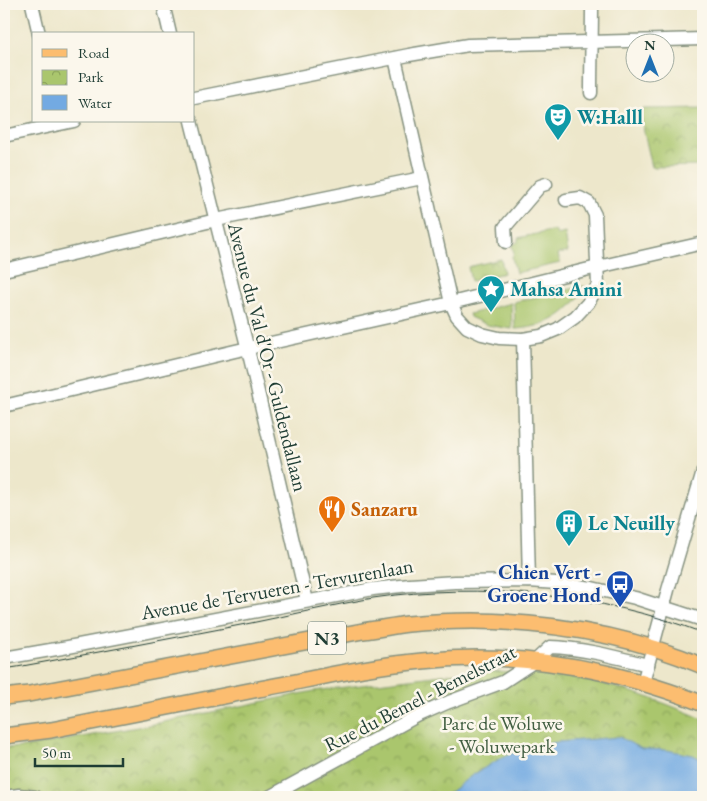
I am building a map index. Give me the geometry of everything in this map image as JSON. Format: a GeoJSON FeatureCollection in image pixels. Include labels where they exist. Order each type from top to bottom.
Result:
{"type":"FeatureCollection","features":[{"type":"Feature","properties":{"kind":"main road","name":"N3"},"geometry":{"type":"LineString","coordinates":[[4,697],[47,691],[362,631],[416,623],[457,621],[532,624],[598,633],[681,656],[703,666]]}},
{"type":"Feature","properties":{"kind":"main road","name":"N3"},"geometry":{"type":"LineString","coordinates":[[4,736],[52,730],[360,670],[423,661],[453,659],[535,661],[615,675],[703,704]]}},
{"type":"Feature","properties":{"kind":"street"},"geometry":{"type":"LineString","coordinates":[[32,4],[39,32]]}},
{"type":"Feature","properties":{"kind":"street"},"geometry":{"type":"LineString","coordinates":[[163,4],[170,32]]}},
{"type":"Feature","properties":{"kind":"street"},"geometry":{"type":"LineString","coordinates":[[591,94],[592,4]]}},
{"type":"Feature","properties":{"kind":"street"},"geometry":{"type":"LineString","coordinates":[[195,98],[468,45],[703,38]]}},
{"type":"Feature","properties":{"kind":"street"},"geometry":{"type":"LineString","coordinates":[[395,58],[451,302],[457,316],[467,327],[482,334],[499,338],[522,339],[541,336],[558,329],[588,303],[598,284],[595,215],[589,203],[580,198],[566,200]]}},
{"type":"Feature","properties":{"kind":"street"},"geometry":{"type":"LineString","coordinates":[[4,136],[65,122]]}},
{"type":"Feature","properties":{"kind":"street","name":"Avenue du Val d'Or - Guldendallaan"},"geometry":{"type":"LineString","coordinates":[[191,122],[307,601]]}},
{"type":"Feature","properties":{"kind":"street"},"geometry":{"type":"LineString","coordinates":[[4,270],[216,220],[422,178]]}},
{"type":"Feature","properties":{"kind":"street"},"geometry":{"type":"LineString","coordinates":[[506,242],[506,227],[540,186],[546,184]]}},
{"type":"Feature","properties":{"kind":"street"},"geometry":{"type":"LineString","coordinates":[[4,406],[703,243]]}},
{"type":"Feature","properties":{"kind":"street"},"geometry":{"type":"LineString","coordinates":[[522,339],[529,581]]}},
{"type":"Feature","properties":{"kind":"street"},"geometry":{"type":"LineString","coordinates":[[643,683],[664,606],[699,501],[703,470]]}},
{"type":"Feature","properties":{"kind":"street","name":"Avenue de Tervueren - Tervurenlaan"},"geometry":{"type":"LineString","coordinates":[[4,658],[307,601],[410,584],[529,581],[592,588],[664,606],[703,620]]}},
{"type":"Feature","properties":{"kind":"street"},"geometry":{"type":"LineString","coordinates":[[535,661],[550,647],[616,657],[648,665]]}},
{"type":"Feature","properties":{"kind":"street","name":"Rue du Bemel - Bemelstraat"},"geometry":{"type":"LineString","coordinates":[[268,797],[417,716],[503,682],[535,661]]}},
{"type":"Feature","properties":{"kind":"street"},"geometry":{"type":"LineString","coordinates":[[5,797],[18,795],[35,797]]}},
{"type":"Feature","properties":{"kind":"green space"},"geometry":{"type":"Polygon","coordinates":[[[703,108],[703,166],[652,167],[640,114],[644,109],[703,108]]]}},
{"type":"Feature","properties":{"kind":"green space"},"geometry":{"type":"Polygon","coordinates":[[[555,230],[557,235],[565,233],[568,252],[558,254],[560,263],[516,273],[512,257],[514,253],[512,245],[518,242],[518,238],[555,230]]]}},
{"type":"Feature","properties":{"kind":"green space"},"geometry":{"type":"Polygon","coordinates":[[[501,259],[504,273],[471,281],[468,267],[501,259]]]}},
{"type":"Feature","properties":{"kind":"green space"},"geometry":{"type":"Polygon","coordinates":[[[584,286],[585,288],[571,306],[555,318],[537,326],[515,329],[514,302],[584,286]]]}},
{"type":"Feature","properties":{"kind":"green space"},"geometry":{"type":"Polygon","coordinates":[[[511,303],[512,329],[487,325],[470,317],[469,314],[511,303]]]}},
{"type":"Feature","properties":{"kind":"green space","name":"Parc de Woluwe - Woluwepark"},"geometry":{"type":"Polygon","coordinates":[[[473,671],[531,673],[583,679],[635,693],[703,719],[703,797],[4,797],[4,748],[25,747],[149,725],[314,691],[473,671]]]}},
{"type":"Feature","properties":{"kind":"water"},"geometry":{"type":"Polygon","coordinates":[[[619,737],[642,749],[667,750],[693,755],[703,760],[703,797],[444,797],[471,776],[501,758],[528,747],[557,742],[619,737]]]}},
{"type":"Feature","properties":{"kind":"tram line"},"geometry":{"type":"LineString","coordinates":[[4,669],[373,598],[414,593],[455,591],[540,595],[624,609],[703,633]]}},
{"type":"Feature","properties":{"kind":"place","name":"W:Halll"},"geometry":{"type":"Point","coordinates":[558,141]}},
{"type":"Feature","properties":{"kind":"place","name":"Mahsa Amini"},"geometry":{"type":"Point","coordinates":[491,313]}},
{"type":"Feature","properties":{"kind":"place","name":"Sanzaru"},"geometry":{"type":"Point","coordinates":[332,533]}},
{"type":"Feature","properties":{"kind":"place","name":"Le Neuilly"},"geometry":{"type":"Point","coordinates":[569,547]}},
{"type":"Feature","properties":{"kind":"place","name":"Chien Vert - Groene Hond"},"geometry":{"type":"Point","coordinates":[620,608]}}]}
